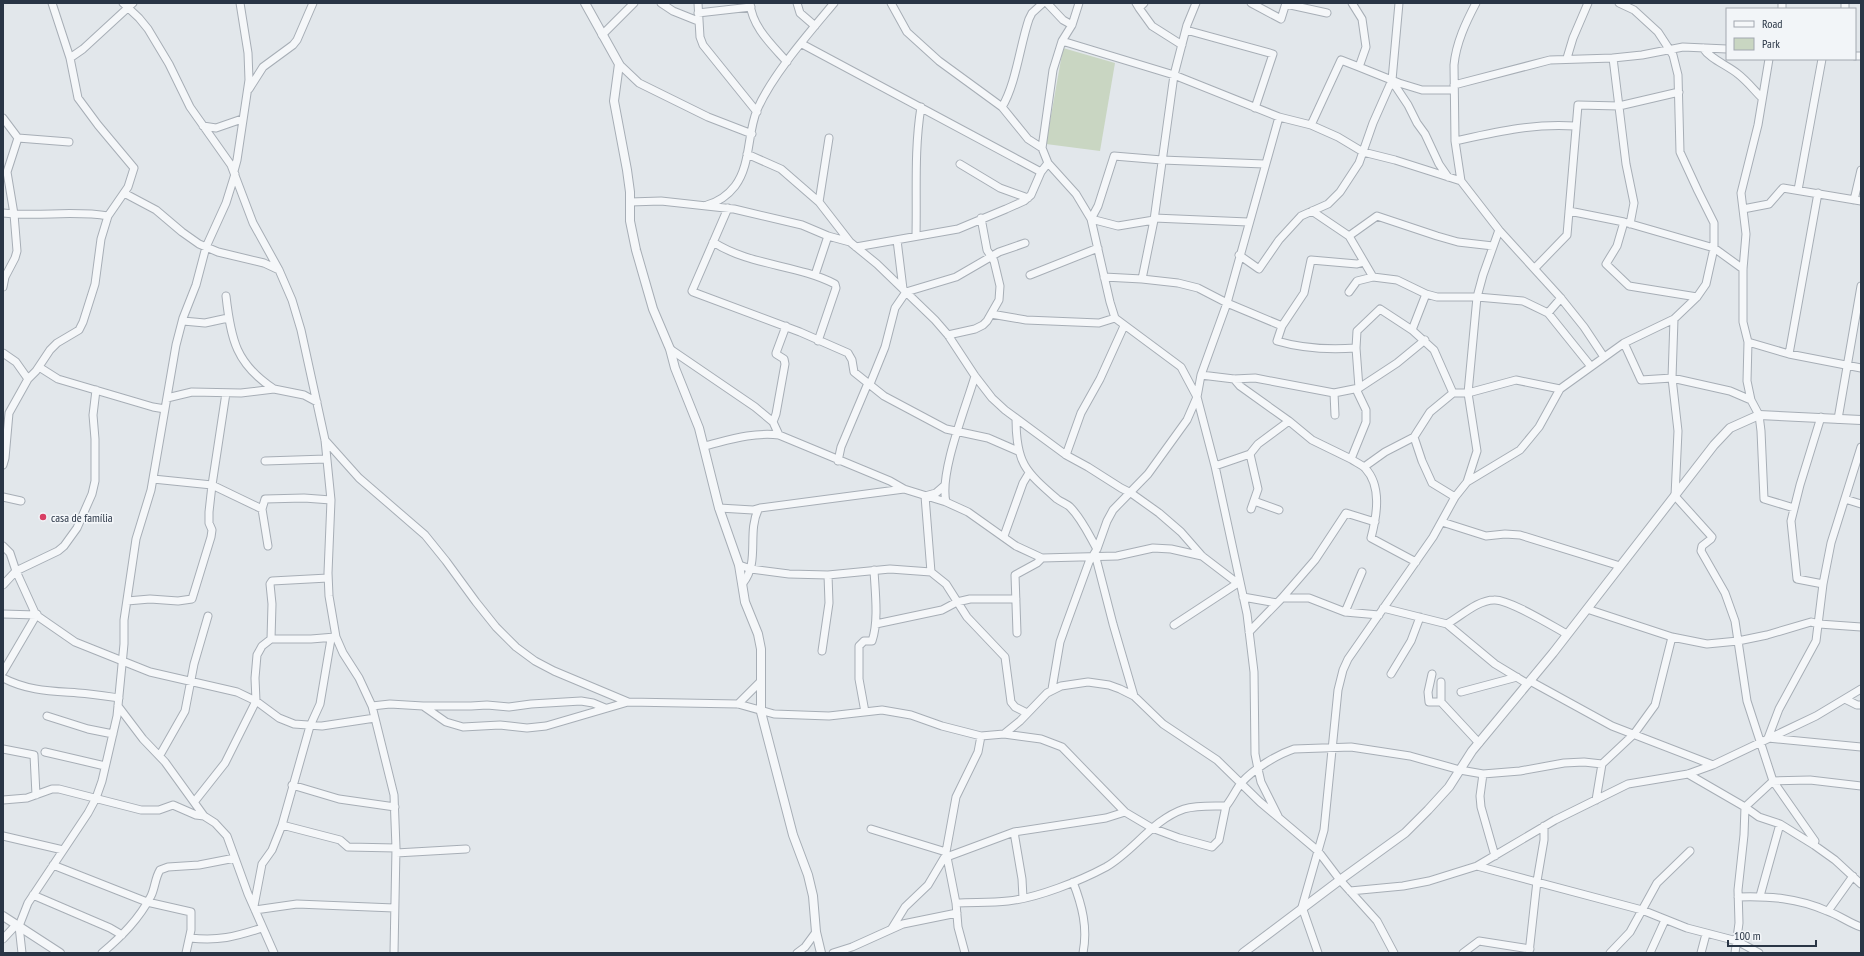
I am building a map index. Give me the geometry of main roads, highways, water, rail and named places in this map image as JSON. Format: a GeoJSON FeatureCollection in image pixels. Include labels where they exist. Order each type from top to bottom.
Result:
{"type":"FeatureCollection","features":[{"type":"Feature","properties":{"kind":"place","name":"casa de família"},"geometry":{"type":"Point","coordinates":[43,517]}}]}
